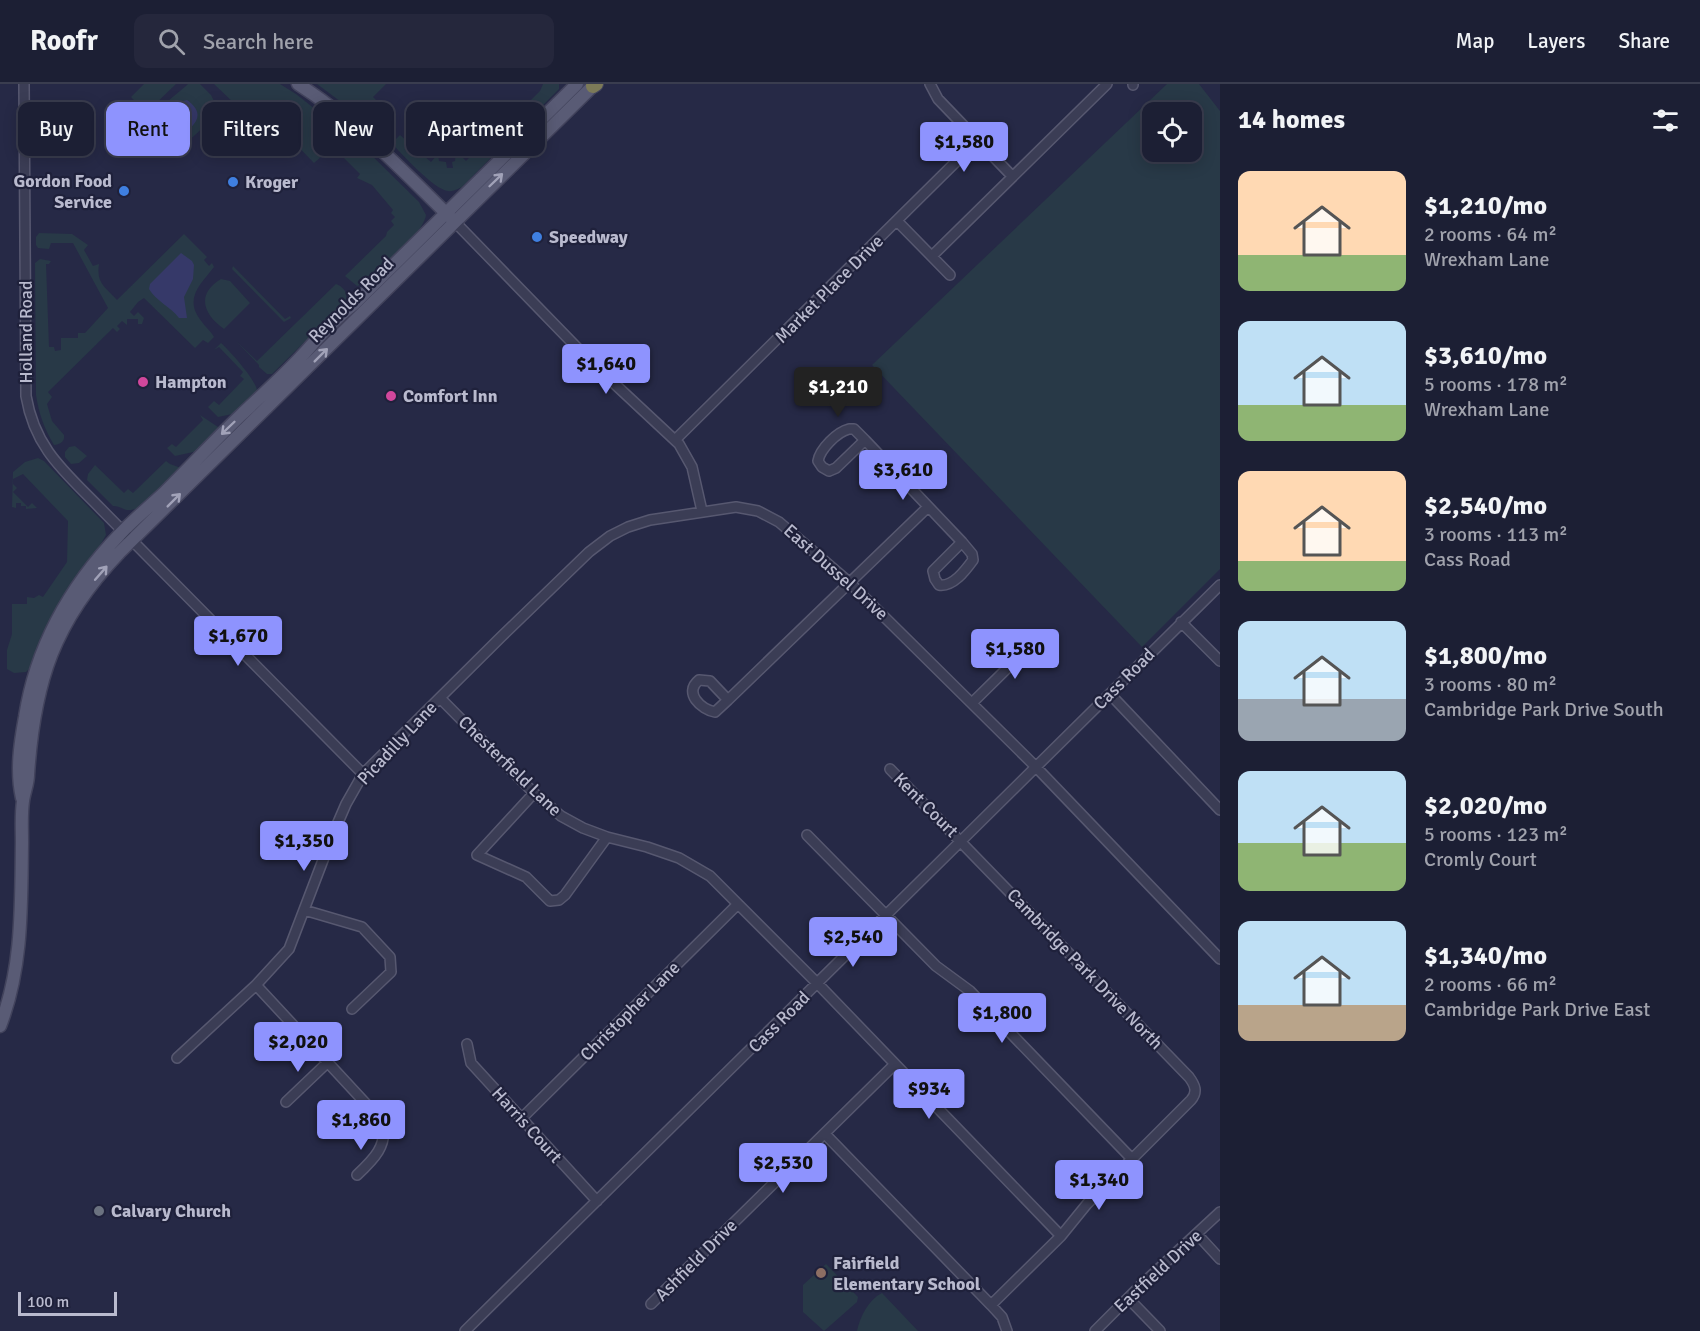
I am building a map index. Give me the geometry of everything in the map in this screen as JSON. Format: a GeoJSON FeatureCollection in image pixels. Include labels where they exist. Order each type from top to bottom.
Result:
{"type":"FeatureCollection","features":[{"type":"Feature","properties":{"kind":"main road"},"geometry":{"type":"LineString","coordinates":[[298,84],[328,104],[368,137],[450,217]]}},
{"type":"Feature","properties":{"kind":"main road","name":"Reynolds Road"},"geometry":{"type":"LineString","coordinates":[[23,802],[19,772],[26,706],[39,661],[62,610],[93,564],[122,531],[309,348],[328,326],[595,85]]}},
{"type":"Feature","properties":{"kind":"main road","name":"Reynolds Road"},"geometry":{"type":"LineString","coordinates":[[23,802],[28,778],[36,701],[59,637],[81,598],[105,568],[450,217],[573,86]]}},
{"type":"Feature","properties":{"kind":"main road"},"geometry":{"type":"LineString","coordinates":[[0,1026],[15,973],[21,930],[23,802]]}},
{"type":"Feature","properties":{"kind":"street","name":"Holland Road"},"geometry":{"type":"LineString","coordinates":[[24,84],[26,396],[29,413],[46,451],[132,541]]}},
{"type":"Feature","properties":{"kind":"street"},"geometry":{"type":"LineString","coordinates":[[930,84],[938,99],[1012,176]]}},
{"type":"Feature","properties":{"kind":"street"},"geometry":{"type":"LineString","coordinates":[[932,256],[1107,84]]}},
{"type":"Feature","properties":{"kind":"street","name":"Market Place Drive"},"geometry":{"type":"LineString","coordinates":[[675,440],[977,141]]}},
{"type":"Feature","properties":{"kind":"street"},"geometry":{"type":"LineString","coordinates":[[450,217],[590,361],[675,440],[692,467],[702,511]]}},
{"type":"Feature","properties":{"kind":"street"},"geometry":{"type":"LineString","coordinates":[[897,221],[950,275]]}},
{"type":"Feature","properties":{"kind":"street"},"geometry":{"type":"LineString","coordinates":[[865,440],[836,468],[829,471],[818,461],[820,453],[843,431],[854,429],[865,440],[962,542],[972,554],[973,560],[952,583],[945,586],[939,585],[933,571],[962,542]]}},
{"type":"Feature","properties":{"kind":"street","name":"East Dussel Drive"},"geometry":{"type":"LineString","coordinates":[[702,511],[736,507],[768,515],[849,582],[973,702],[1220,959]]}},
{"type":"Feature","properties":{"kind":"street"},"geometry":{"type":"LineString","coordinates":[[728,700],[928,507]]}},
{"type":"Feature","properties":{"kind":"street","name":"Picadilly Lane"},"geometry":{"type":"LineString","coordinates":[[177,1058],[256,985],[289,949],[333,834],[363,774],[600,542],[628,527],[650,520],[702,511]]}},
{"type":"Feature","properties":{"kind":"street"},"geometry":{"type":"LineString","coordinates":[[132,541],[363,774]]}},
{"type":"Feature","properties":{"kind":"street","name":"Cass Road"},"geometry":{"type":"LineString","coordinates":[[465,1331],[1220,585]]}},
{"type":"Feature","properties":{"kind":"street"},"geometry":{"type":"LineString","coordinates":[[1181,622],[1220,661]]}},
{"type":"Feature","properties":{"kind":"street"},"geometry":{"type":"LineString","coordinates":[[973,702],[1038,638]]}},
{"type":"Feature","properties":{"kind":"street"},"geometry":{"type":"LineString","coordinates":[[1110,694],[1220,810]]}},
{"type":"Feature","properties":{"kind":"street","name":"Chesterfield Lane"},"geometry":{"type":"LineString","coordinates":[[440,698],[534,793],[571,822],[607,837],[679,858],[710,876],[818,984],[1061,1236]]}},
{"type":"Feature","properties":{"kind":"street","name":"Kent Court"},"geometry":{"type":"LineString","coordinates":[[891,769],[962,841]]}},
{"type":"Feature","properties":{"kind":"street"},"geometry":{"type":"LineString","coordinates":[[534,793],[477,855],[526,877],[550,901],[559,900],[565,895],[607,837]]}},
{"type":"Feature","properties":{"kind":"street"},"geometry":{"type":"LineString","coordinates":[[807,835],[936,966],[970,992],[1132,1159],[1087,1204],[1061,1236],[991,1305]]}},
{"type":"Feature","properties":{"kind":"street","name":"Cambridge Park Drive North"},"geometry":{"type":"LineString","coordinates":[[962,841],[1189,1077],[1195,1087],[1195,1095],[1191,1100],[1132,1159]]}},
{"type":"Feature","properties":{"kind":"street","name":"Christopher Lane"},"geometry":{"type":"LineString","coordinates":[[522,1118],[738,904]]}},
{"type":"Feature","properties":{"kind":"street"},"geometry":{"type":"LineString","coordinates":[[304,910],[362,927],[390,957],[391,972],[352,1009]]}},
{"type":"Feature","properties":{"kind":"street"},"geometry":{"type":"LineString","coordinates":[[256,985],[378,1116],[384,1129],[382,1146],[357,1175]]}},
{"type":"Feature","properties":{"kind":"street","name":"Harris Court"},"geometry":{"type":"LineString","coordinates":[[467,1044],[471,1063],[597,1201]]}},
{"type":"Feature","properties":{"kind":"street"},"geometry":{"type":"LineString","coordinates":[[286,1102],[328,1062]]}},
{"type":"Feature","properties":{"kind":"street","name":"Ashfield Drive"},"geometry":{"type":"LineString","coordinates":[[651,1304],[895,1064]]}},
{"type":"Feature","properties":{"kind":"street"},"geometry":{"type":"LineString","coordinates":[[825,1134],[991,1305],[1002,1317],[1007,1331]]}},
{"type":"Feature","properties":{"kind":"street","name":"Eastfield Drive"},"geometry":{"type":"LineString","coordinates":[[1095,1331],[1220,1212]]}},
{"type":"Feature","properties":{"kind":"street"},"geometry":{"type":"LineString","coordinates":[[1197,1234],[1220,1259]]}},
{"type":"Feature","properties":{"kind":"street"},"geometry":{"type":"LineString","coordinates":[[1128,1298],[1160,1331]]}},
{"type":"Feature","properties":{"kind":"shaded area"},"geometry":{"type":"Polygon","coordinates":[[[144,84],[176,84],[157,102],[136,102],[131,97],[144,84]]]}},
{"type":"Feature","properties":{"kind":"shaded area"},"geometry":{"type":"Polygon","coordinates":[[[188,84],[200,84],[214,102],[202,102],[202,127],[190,139],[190,102],[169,101],[188,84]]]}},
{"type":"Feature","properties":{"kind":"shaded area"},"geometry":{"type":"Polygon","coordinates":[[[214,84],[280,84],[313,107],[313,156],[322,156],[314,163],[301,150],[301,102],[255,102],[253,100],[233,102],[214,84]]]}},
{"type":"Feature","properties":{"kind":"shaded area"},"geometry":{"type":"Polygon","coordinates":[[[317,84],[386,84],[373,97],[376,102],[341,102],[317,84]]]}},
{"type":"Feature","properties":{"kind":"shaded area"},"geometry":{"type":"Polygon","coordinates":[[[543,84],[559,84],[559,89],[545,103],[529,102],[540,91],[543,84]]]}},
{"type":"Feature","properties":{"kind":"shaded area"},"geometry":{"type":"Polygon","coordinates":[[[1167,84],[1199,84],[1220,111],[1220,569],[1142,647],[872,365],[1142,108],[1142,162],[1202,162],[1202,102],[1148,102],[1167,84]]]}},
{"type":"Feature","properties":{"kind":"shaded area"},"geometry":{"type":"Polygon","coordinates":[[[400,135],[406,140],[406,156],[424,156],[431,162],[438,156],[439,161],[446,162],[447,168],[453,168],[452,162],[455,161],[456,156],[461,156],[466,161],[470,157],[493,156],[462,187],[448,191],[435,185],[418,171],[394,145],[394,140],[400,135]]]}},
{"type":"Feature","properties":{"kind":"shaded area"},"geometry":{"type":"Polygon","coordinates":[[[342,156],[372,156],[419,202],[426,215],[418,231],[400,250],[365,283],[357,286],[345,276],[386,236],[394,225],[391,221],[395,217],[391,213],[393,210],[372,185],[357,178],[360,174],[342,156]]]}},
{"type":"Feature","properties":{"kind":"shaded area"},"geometry":{"type":"Polygon","coordinates":[[[39,233],[72,234],[88,245],[84,250],[93,266],[99,264],[100,280],[117,300],[184,234],[207,257],[204,260],[209,266],[212,263],[214,267],[199,286],[194,306],[196,314],[214,337],[208,343],[203,340],[195,348],[144,298],[138,302],[130,312],[134,316],[138,312],[144,318],[142,324],[138,324],[138,319],[127,319],[127,325],[122,321],[117,326],[120,329],[117,332],[113,328],[48,392],[52,397],[47,404],[52,421],[64,435],[62,442],[54,445],[42,421],[36,395],[35,263],[40,259],[51,261],[46,264],[49,347],[54,347],[55,351],[61,350],[61,338],[78,338],[78,333],[85,333],[108,308],[73,243],[51,243],[49,249],[38,248],[36,237],[39,233]]]}},
{"type":"Feature","properties":{"kind":"shaded area"},"geometry":{"type":"Polygon","coordinates":[[[233,266],[285,319],[290,316],[291,318],[284,322],[232,269],[233,266]]]}},
{"type":"Feature","properties":{"kind":"shaded area"},"geometry":{"type":"Polygon","coordinates":[[[221,279],[230,281],[250,303],[224,329],[211,317],[205,304],[208,291],[221,279]]]}},
{"type":"Feature","properties":{"kind":"shaded area"},"geometry":{"type":"Polygon","coordinates":[[[336,284],[345,291],[345,302],[272,374],[267,374],[259,367],[236,341],[257,361],[336,284]]]}},
{"type":"Feature","properties":{"kind":"shaded area"},"geometry":{"type":"Polygon","coordinates":[[[221,343],[247,372],[257,390],[237,413],[218,417],[208,407],[214,401],[219,405],[244,379],[240,376],[243,372],[219,347],[214,350],[221,343]]]}},
{"type":"Feature","properties":{"kind":"shaded area"},"geometry":{"type":"Polygon","coordinates":[[[200,415],[221,429],[198,451],[175,456],[167,448],[172,444],[176,447],[203,420],[200,415]]]}},
{"type":"Feature","properties":{"kind":"shaded area"},"geometry":{"type":"Polygon","coordinates":[[[75,446],[87,456],[79,463],[71,464],[65,457],[65,452],[69,447],[75,446]]]}},
{"type":"Feature","properties":{"kind":"shaded area"},"geometry":{"type":"Polygon","coordinates":[[[38,458],[44,461],[104,523],[106,535],[30,668],[26,672],[14,673],[7,669],[7,650],[12,634],[12,604],[27,604],[27,597],[34,598],[39,595],[43,597],[67,562],[68,521],[23,474],[13,479],[13,484],[17,488],[13,492],[28,507],[32,503],[37,508],[26,509],[26,506],[21,506],[21,503],[16,503],[16,508],[12,507],[13,472],[25,462],[38,458]]]}},
{"type":"Feature","properties":{"kind":"shaded area"},"geometry":{"type":"Polygon","coordinates":[[[166,461],[181,468],[142,507],[136,509],[128,510],[113,506],[87,480],[88,474],[95,465],[124,493],[128,489],[133,493],[166,461]]]}},
{"type":"Feature","properties":{"kind":"shaded area"},"geometry":{"type":"Polygon","coordinates":[[[826,1264],[858,1297],[857,1302],[824,1331],[803,1312],[803,1285],[826,1264]]]}},
{"type":"Feature","properties":{"kind":"shaded area"},"geometry":{"type":"Polygon","coordinates":[[[882,1293],[918,1331],[857,1331],[865,1309],[882,1293]]]}},
{"type":"Feature","properties":{"kind":"water"},"geometry":{"type":"Polygon","coordinates":[[[190,102],[198,116],[190,129],[190,102]]]}},
{"type":"Feature","properties":{"kind":"water"},"geometry":{"type":"Polygon","coordinates":[[[181,253],[194,265],[193,279],[184,297],[187,318],[179,318],[149,289],[150,284],[181,253]]]}},
{"type":"Feature","properties":{"kind":"place","name":"Kroger"},"geometry":{"type":"Point","coordinates":[233,182]}},
{"type":"Feature","properties":{"kind":"place","name":"Gordon Food Service"},"geometry":{"type":"Point","coordinates":[124,191]}},
{"type":"Feature","properties":{"kind":"place","name":"Speedway"},"geometry":{"type":"Point","coordinates":[537,237]}},
{"type":"Feature","properties":{"kind":"place","name":"Hampton"},"geometry":{"type":"Point","coordinates":[143,382]}},
{"type":"Feature","properties":{"kind":"place","name":"Comfort Inn"},"geometry":{"type":"Point","coordinates":[391,396]}},
{"type":"Feature","properties":{"kind":"place","name":"Calvary Church"},"geometry":{"type":"Point","coordinates":[99,1211]}},
{"type":"Feature","properties":{"kind":"place","name":"Fairfield Elementary School"},"geometry":{"type":"Point","coordinates":[821,1273]}}]}
